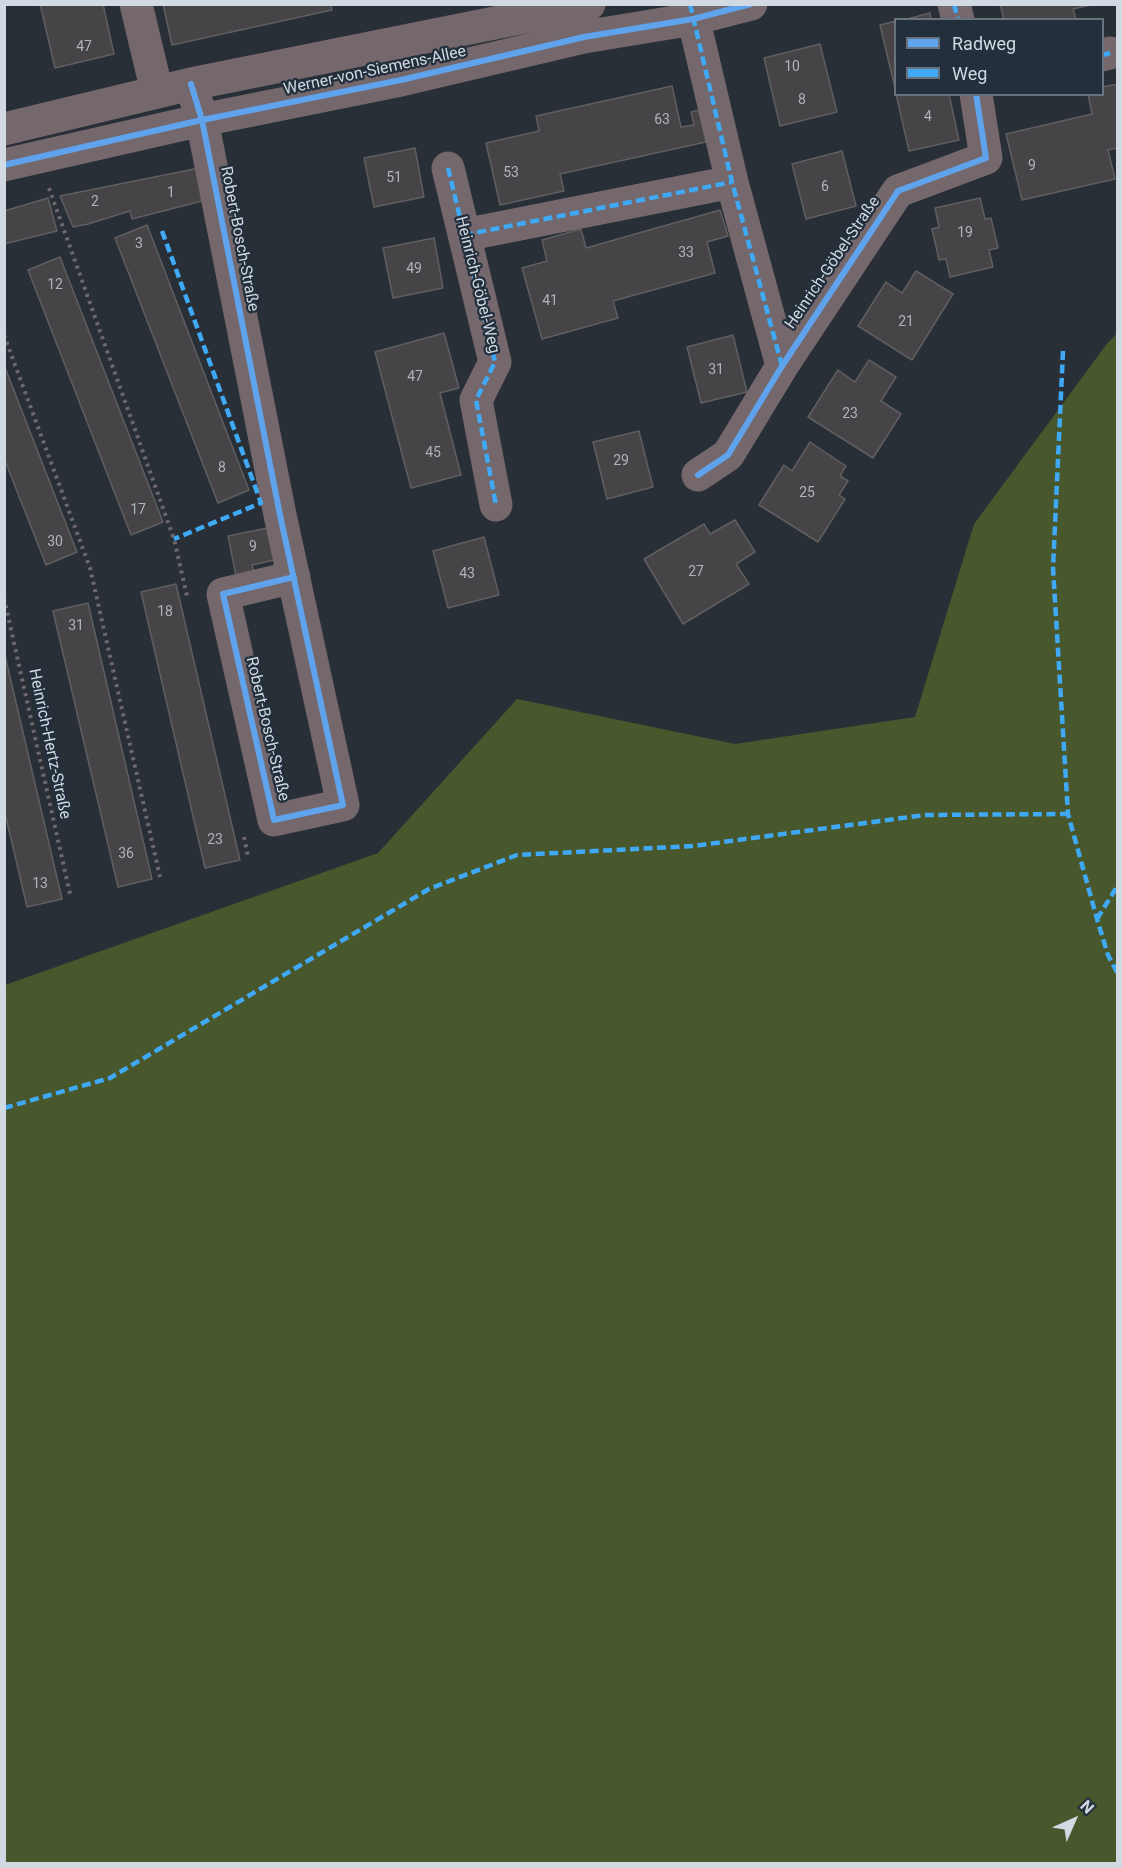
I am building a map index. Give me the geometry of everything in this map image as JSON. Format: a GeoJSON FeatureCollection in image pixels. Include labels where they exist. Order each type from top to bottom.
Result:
{"type":"FeatureCollection","features":[{"type":"Feature","properties":{"kind":"street"},"geometry":{"type":"LineString","coordinates":[[136,4],[157,92]]}},
{"type":"Feature","properties":{"kind":"street","name":"Werner-von-Siemens-Allee"},"geometry":{"type":"LineString","coordinates":[[4,129],[191,84],[581,13],[691,12],[751,4]]}},
{"type":"Feature","properties":{"kind":"street","name":"Heinrich-Göbel-Straße"},"geometry":{"type":"LineString","coordinates":[[691,12],[732,182],[782,366]]}},
{"type":"Feature","properties":{"kind":"street","name":"Werner-von-Siemens-Allee"},"geometry":{"type":"LineString","coordinates":[[4,165],[202,120],[401,80],[581,13]]}},
{"type":"Feature","properties":{"kind":"street","name":"Robert-Bosch-Straße"},"geometry":{"type":"LineString","coordinates":[[191,84],[202,120],[294,577],[343,805],[274,820],[223,594],[294,577]]}},
{"type":"Feature","properties":{"kind":"street","name":"Heinrich-Göbel-Straße"},"geometry":{"type":"LineString","coordinates":[[698,475],[728,455],[782,366],[898,191],[986,158],[976,96]]}},
{"type":"Feature","properties":{"kind":"street","name":"Heinrich-Göbel-Weg"},"geometry":{"type":"LineString","coordinates":[[448,168],[495,362],[476,400],[496,505]]}},
{"type":"Feature","properties":{"kind":"street"},"geometry":{"type":"LineString","coordinates":[[464,235],[732,182]]}},
{"type":"Feature","properties":{"kind":"path"},"geometry":{"type":"LineString","coordinates":[[38,158],[174,539],[190,607]]}},
{"type":"Feature","properties":{"kind":"path"},"geometry":{"type":"LineString","coordinates":[[4,335],[90,568],[160,877]]}},
{"type":"Feature","properties":{"kind":"path"},"geometry":{"type":"LineString","coordinates":[[243,834],[248,856]]}},
{"type":"Feature","properties":{"kind":"green space"},"geometry":{"type":"Polygon","coordinates":[[[1117,333],[1117,1863],[5,1863],[5,985],[378,853],[517,699],[735,744],[915,717],[974,524],[1117,333]]]}},
{"type":"Feature","properties":{"kind":"building"},"geometry":{"type":"Polygon","coordinates":[[[40,4],[103,4],[114,54],[55,68],[40,4]]]}},
{"type":"Feature","properties":{"kind":"building"},"geometry":{"type":"Polygon","coordinates":[[[163,4],[331,4],[332,10],[172,45],[163,4]]]}},
{"type":"Feature","properties":{"kind":"building"},"geometry":{"type":"Polygon","coordinates":[[[1000,4],[1095,4],[1073,9],[1075,18],[1004,18],[1000,4]]]}},
{"type":"Feature","properties":{"kind":"building"},"geometry":{"type":"Polygon","coordinates":[[[930,13],[931,18],[911,18],[930,13]]]}},
{"type":"Feature","properties":{"kind":"building"},"geometry":{"type":"Polygon","coordinates":[[[894,22],[894,84],[880,25],[894,22]]]}},
{"type":"Feature","properties":{"kind":"building"},"geometry":{"type":"Polygon","coordinates":[[[820,44],[837,112],[780,126],[764,58],[820,44]]]}},
{"type":"Feature","properties":{"kind":"building"},"geometry":{"type":"Polygon","coordinates":[[[1118,84],[1118,148],[1108,150],[1115,179],[1022,200],[1006,134],[1092,114],[1088,96],[1104,96],[1104,87],[1118,84]]]}},
{"type":"Feature","properties":{"kind":"building"},"geometry":{"type":"Polygon","coordinates":[[[672,86],[681,127],[694,125],[691,112],[699,110],[706,142],[560,174],[564,191],[500,205],[486,143],[539,131],[536,116],[672,86]]]}},
{"type":"Feature","properties":{"kind":"building"},"geometry":{"type":"Polygon","coordinates":[[[896,96],[949,96],[959,140],[909,151],[896,96]]]}},
{"type":"Feature","properties":{"kind":"building"},"geometry":{"type":"Polygon","coordinates":[[[415,148],[424,197],[374,207],[364,158],[415,148]]]}},
{"type":"Feature","properties":{"kind":"building"},"geometry":{"type":"Polygon","coordinates":[[[842,151],[856,206],[806,219],[792,164],[842,151]]]}},
{"type":"Feature","properties":{"kind":"building"},"geometry":{"type":"Polygon","coordinates":[[[199,168],[206,200],[132,219],[130,211],[73,227],[60,196],[199,168]]]}},
{"type":"Feature","properties":{"kind":"building"},"geometry":{"type":"Polygon","coordinates":[[[48,198],[57,231],[4,244],[4,211],[48,198]]]}},
{"type":"Feature","properties":{"kind":"building"},"geometry":{"type":"Polygon","coordinates":[[[980,198],[985,219],[991,218],[998,248],[989,250],[993,267],[950,277],[946,259],[939,260],[932,229],[939,227],[935,208],[980,198]]]}},
{"type":"Feature","properties":{"kind":"building"},"geometry":{"type":"Polygon","coordinates":[[[720,210],[728,236],[707,242],[715,273],[613,301],[618,318],[542,339],[522,268],[547,261],[542,240],[581,229],[586,248],[720,210]]]}},
{"type":"Feature","properties":{"kind":"building"},"geometry":{"type":"Polygon","coordinates":[[[147,225],[249,490],[218,503],[115,238],[147,225]]]}},
{"type":"Feature","properties":{"kind":"building"},"geometry":{"type":"Polygon","coordinates":[[[434,238],[443,288],[393,298],[383,248],[434,238]]]}},
{"type":"Feature","properties":{"kind":"building"},"geometry":{"type":"Polygon","coordinates":[[[60,257],[163,522],[131,535],[28,270],[60,257]]]}},
{"type":"Feature","properties":{"kind":"building"},"geometry":{"type":"Polygon","coordinates":[[[916,271],[953,294],[912,360],[858,326],[886,282],[902,293],[916,271]]]}},
{"type":"Feature","properties":{"kind":"building"},"geometry":{"type":"Polygon","coordinates":[[[444,333],[459,388],[440,393],[461,475],[411,488],[375,352],[444,333]]]}},
{"type":"Feature","properties":{"kind":"building"},"geometry":{"type":"Polygon","coordinates":[[[733,335],[747,392],[701,403],[687,347],[733,335]]]}},
{"type":"Feature","properties":{"kind":"building"},"geometry":{"type":"Polygon","coordinates":[[[869,360],[896,377],[881,401],[901,414],[873,458],[808,417],[838,370],[855,382],[869,360]]]}},
{"type":"Feature","properties":{"kind":"building"},"geometry":{"type":"Polygon","coordinates":[[[4,365],[77,552],[46,565],[4,458],[4,365]]]}},
{"type":"Feature","properties":{"kind":"building"},"geometry":{"type":"Polygon","coordinates":[[[639,431],[653,487],[607,499],[593,442],[639,431]]]}},
{"type":"Feature","properties":{"kind":"building"},"geometry":{"type":"Polygon","coordinates":[[[810,442],[846,466],[840,476],[848,481],[839,495],[845,499],[818,542],[759,505],[784,465],[792,471],[810,442]]]}},
{"type":"Feature","properties":{"kind":"building"},"geometry":{"type":"Polygon","coordinates":[[[735,520],[755,552],[736,564],[749,584],[683,624],[644,559],[704,524],[710,534],[735,520]]]}},
{"type":"Feature","properties":{"kind":"building"},"geometry":{"type":"Polygon","coordinates":[[[277,526],[284,558],[252,565],[254,573],[236,576],[228,536],[277,526]]]}},
{"type":"Feature","properties":{"kind":"building"},"geometry":{"type":"Polygon","coordinates":[[[484,537],[499,595],[448,608],[433,551],[484,537]]]}},
{"type":"Feature","properties":{"kind":"building"},"geometry":{"type":"Polygon","coordinates":[[[176,584],[240,860],[205,868],[141,592],[176,584]]]}},
{"type":"Feature","properties":{"kind":"building"},"geometry":{"type":"Polygon","coordinates":[[[88,603],[152,879],[118,887],[53,611],[88,603]]]}},
{"type":"Feature","properties":{"kind":"building"},"geometry":{"type":"Polygon","coordinates":[[[4,651],[62,899],[27,907],[4,809],[4,651]]]}},
{"type":"Feature","properties":{"kind":"marked path"},"geometry":{"type":"LineString","coordinates":[[690,4],[732,182],[782,366]]}},
{"type":"Feature","properties":{"kind":"marked path"},"geometry":{"type":"LineString","coordinates":[[954,4],[958,18]]}},
{"type":"Feature","properties":{"kind":"marked path"},"geometry":{"type":"LineString","coordinates":[[1104,54],[1110,53]]}},
{"type":"Feature","properties":{"kind":"marked path"},"geometry":{"type":"LineString","coordinates":[[448,168],[495,362],[476,400],[496,505]]}},
{"type":"Feature","properties":{"kind":"marked path"},"geometry":{"type":"LineString","coordinates":[[464,235],[732,182]]}},
{"type":"Feature","properties":{"kind":"marked path"},"geometry":{"type":"LineString","coordinates":[[162,231],[261,503],[174,539]]}},
{"type":"Feature","properties":{"kind":"marked path"},"geometry":{"type":"LineString","coordinates":[[1063,351],[1053,568],[1068,814],[1108,955],[1118,974]]}},
{"type":"Feature","properties":{"kind":"marked path"},"geometry":{"type":"LineString","coordinates":[[4,1108],[110,1078],[429,889],[517,855],[693,846],[925,815],[1068,814]]}},
{"type":"Feature","properties":{"kind":"marked path"},"geometry":{"type":"LineString","coordinates":[[1097,919],[1118,885]]}},
{"type":"Feature","properties":{"kind":"cycle path"},"geometry":{"type":"LineString","coordinates":[[4,165],[202,120],[401,80],[584,37],[693,19],[751,4]]}},
{"type":"Feature","properties":{"kind":"cycle path"},"geometry":{"type":"LineString","coordinates":[[191,84],[202,120],[280,515],[343,805],[274,820],[223,594],[294,577]]}},
{"type":"Feature","properties":{"kind":"cycle path"},"geometry":{"type":"LineString","coordinates":[[698,475],[728,455],[782,366],[898,191],[986,158],[976,96]]}}]}
